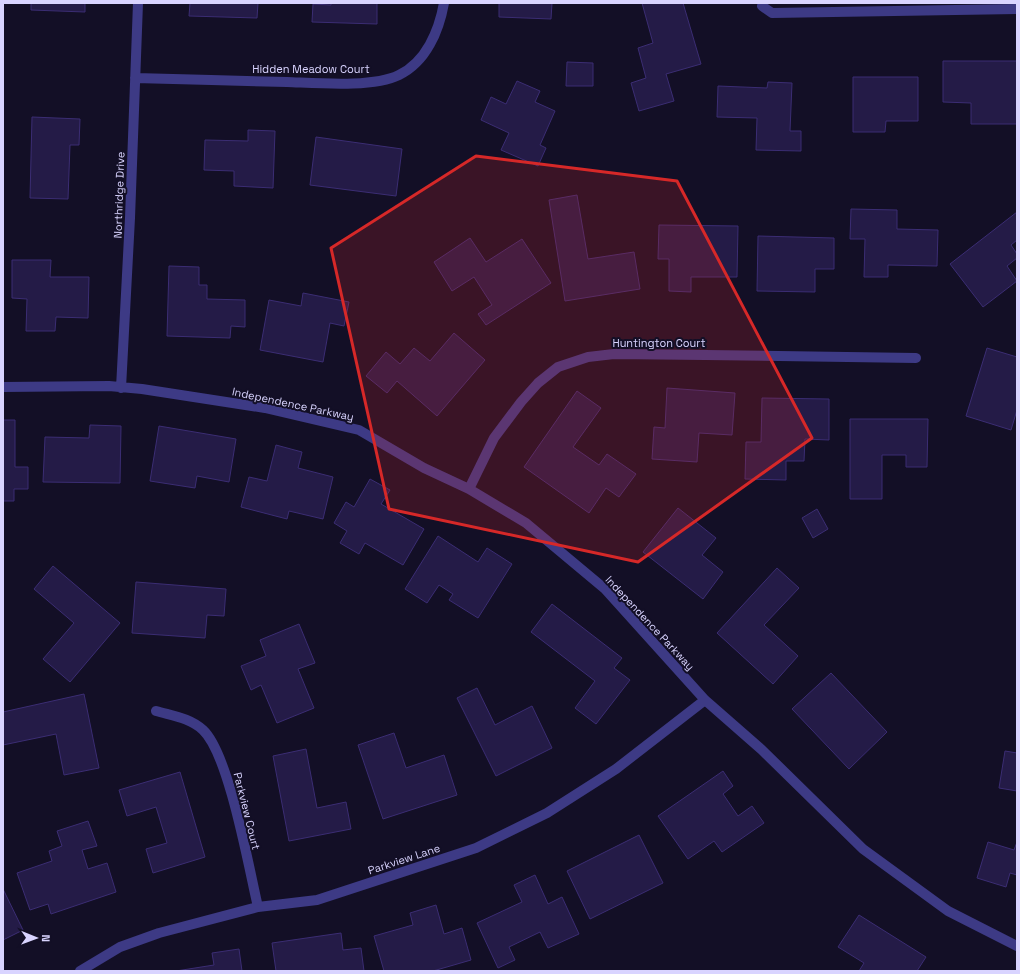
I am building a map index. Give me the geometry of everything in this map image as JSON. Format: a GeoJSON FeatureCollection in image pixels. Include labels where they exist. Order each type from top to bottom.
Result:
{"type":"FeatureCollection","features":[{"type":"Feature","properties":{"kind":"street","name":"Northridge Drive"},"geometry":{"type":"LineString","coordinates":[[121,388],[130,218],[138,3]]}},
{"type":"Feature","properties":{"kind":"street","name":"Hidden Meadow Court"},"geometry":{"type":"LineString","coordinates":[[135,78],[332,83],[378,81],[399,75],[424,54],[435,35],[444,3]]}},
{"type":"Feature","properties":{"kind":"street"},"geometry":{"type":"LineString","coordinates":[[763,3],[762,6],[772,13],[1017,9]]}},
{"type":"Feature","properties":{"kind":"street","name":"Huntington Court"},"geometry":{"type":"LineString","coordinates":[[469,489],[494,438],[521,402],[538,383],[558,367],[588,357],[614,354],[705,354],[916,358]]}},
{"type":"Feature","properties":{"kind":"street","name":"Independence Parkway"},"geometry":{"type":"LineString","coordinates":[[3,387],[68,386],[121,388],[265,408],[359,430],[424,468],[469,489],[526,523],[605,589],[705,700],[762,750],[862,849],[948,911],[1017,946]]}},
{"type":"Feature","properties":{"kind":"street","name":"Parkview Lane"},"geometry":{"type":"LineString","coordinates":[[80,971],[120,947],[146,938],[258,907],[317,900],[476,848],[547,813],[616,770],[705,700]]}},
{"type":"Feature","properties":{"kind":"street","name":"Parkview Court"},"geometry":{"type":"LineString","coordinates":[[156,711],[192,721],[205,732],[213,745],[226,773],[258,907]]}},
{"type":"Feature","properties":{"kind":"highlighted area"},"geometry":{"type":"Polygon","coordinates":[[[476,156],[677,181],[812,438],[638,562],[389,509],[331,248],[476,156]]]}},
{"type":"Feature","properties":{"kind":"building"},"geometry":{"type":"Polygon","coordinates":[[[31,3],[85,3],[85,12],[31,10],[31,3]]]}},
{"type":"Feature","properties":{"kind":"building"},"geometry":{"type":"Polygon","coordinates":[[[190,3],[258,3],[257,18],[189,16],[190,3]]]}},
{"type":"Feature","properties":{"kind":"building"},"geometry":{"type":"Polygon","coordinates":[[[331,3],[377,3],[377,24],[312,22],[313,4],[331,5],[331,3]]]}},
{"type":"Feature","properties":{"kind":"building"},"geometry":{"type":"Polygon","coordinates":[[[499,3],[552,3],[551,19],[499,17],[499,3]]]}},
{"type":"Feature","properties":{"kind":"building"},"geometry":{"type":"Polygon","coordinates":[[[642,3],[683,3],[701,64],[666,74],[674,101],[639,111],[631,83],[646,78],[638,48],[653,43],[642,3]]]}},
{"type":"Feature","properties":{"kind":"building"},"geometry":{"type":"Polygon","coordinates":[[[943,61],[1017,61],[1017,124],[971,124],[971,103],[943,102],[943,61]]]}},
{"type":"Feature","properties":{"kind":"building"},"geometry":{"type":"Polygon","coordinates":[[[567,62],[593,63],[593,86],[566,86],[567,62]]]}},
{"type":"Feature","properties":{"kind":"building"},"geometry":{"type":"Polygon","coordinates":[[[853,77],[918,77],[918,121],[886,121],[885,132],[853,132],[853,77]]]}},
{"type":"Feature","properties":{"kind":"building"},"geometry":{"type":"Polygon","coordinates":[[[517,81],[540,91],[535,102],[555,111],[540,145],[546,148],[538,166],[501,150],[509,133],[481,120],[491,97],[506,104],[517,81]]]}},
{"type":"Feature","properties":{"kind":"building"},"geometry":{"type":"Polygon","coordinates":[[[768,82],[792,83],[790,131],[801,131],[801,151],[756,150],[757,118],[717,117],[718,86],[767,88],[768,82]]]}},
{"type":"Feature","properties":{"kind":"building"},"geometry":{"type":"Polygon","coordinates":[[[32,117],[80,119],[79,145],[70,145],[68,199],[30,198],[32,117]]]}},
{"type":"Feature","properties":{"kind":"building"},"geometry":{"type":"Polygon","coordinates":[[[248,130],[275,131],[273,188],[234,186],[234,171],[204,170],[205,140],[248,141],[248,130]]]}},
{"type":"Feature","properties":{"kind":"building"},"geometry":{"type":"Polygon","coordinates":[[[316,137],[402,149],[396,196],[310,185],[316,137]]]}},
{"type":"Feature","properties":{"kind":"building"},"geometry":{"type":"Polygon","coordinates":[[[577,195],[588,259],[634,252],[640,289],[565,301],[549,200],[577,195]]]}},
{"type":"Feature","properties":{"kind":"building"},"geometry":{"type":"Polygon","coordinates":[[[851,209],[897,210],[897,229],[938,230],[937,266],[888,265],[888,277],[864,277],[865,239],[850,239],[851,209]]]}},
{"type":"Feature","properties":{"kind":"building"},"geometry":{"type":"Polygon","coordinates":[[[1017,212],[1017,240],[1011,245],[1017,254],[1017,258],[1007,266],[1017,281],[983,307],[950,264],[1017,212]]]}},
{"type":"Feature","properties":{"kind":"building"},"geometry":{"type":"Polygon","coordinates":[[[659,225],[738,226],[737,277],[691,277],[691,292],[669,291],[669,259],[658,259],[659,225]]]}},
{"type":"Feature","properties":{"kind":"building"},"geometry":{"type":"Polygon","coordinates":[[[758,236],[834,238],[834,269],[815,269],[815,292],[757,291],[758,236]]]}},
{"type":"Feature","properties":{"kind":"building"},"geometry":{"type":"Polygon","coordinates":[[[470,238],[486,262],[522,239],[551,283],[486,325],[478,314],[492,305],[474,277],[452,291],[434,262],[470,238]]]}},
{"type":"Feature","properties":{"kind":"building"},"geometry":{"type":"Polygon","coordinates":[[[12,260],[51,260],[50,277],[89,277],[88,318],[56,317],[55,331],[26,331],[27,299],[12,298],[12,260]]]}},
{"type":"Feature","properties":{"kind":"building"},"geometry":{"type":"Polygon","coordinates":[[[169,266],[199,267],[199,285],[207,285],[207,299],[245,300],[245,327],[231,326],[230,338],[167,336],[169,266]]]}},
{"type":"Feature","properties":{"kind":"building"},"geometry":{"type":"Polygon","coordinates":[[[303,293],[349,302],[344,326],[330,323],[323,362],[260,350],[269,300],[301,306],[303,293]]]}},
{"type":"Feature","properties":{"kind":"building"},"geometry":{"type":"Polygon","coordinates":[[[454,333],[485,360],[437,416],[397,381],[387,393],[366,376],[386,352],[400,364],[414,348],[430,361],[454,333]]]}},
{"type":"Feature","properties":{"kind":"building"},"geometry":{"type":"Polygon","coordinates":[[[987,348],[1017,357],[1017,410],[1011,430],[966,416],[987,348]]]}},
{"type":"Feature","properties":{"kind":"building"},"geometry":{"type":"Polygon","coordinates":[[[667,388],[735,393],[732,435],[699,433],[697,462],[652,459],[654,427],[665,428],[667,388]]]}},
{"type":"Feature","properties":{"kind":"building"},"geometry":{"type":"Polygon","coordinates":[[[577,391],[601,408],[573,447],[599,465],[607,454],[636,474],[619,497],[606,488],[589,513],[524,467],[577,391]]]}},
{"type":"Feature","properties":{"kind":"building"},"geometry":{"type":"Polygon","coordinates":[[[762,398],[829,399],[829,440],[805,439],[804,461],[786,461],[786,480],[745,479],[746,442],[761,442],[762,398]]]}},
{"type":"Feature","properties":{"kind":"building"},"geometry":{"type":"Polygon","coordinates":[[[850,419],[928,419],[927,467],[906,467],[906,455],[882,455],[882,499],[850,499],[850,419]]]}},
{"type":"Feature","properties":{"kind":"building"},"geometry":{"type":"Polygon","coordinates":[[[3,420],[15,420],[15,467],[28,467],[28,489],[14,489],[14,501],[3,501],[3,420]]]}},
{"type":"Feature","properties":{"kind":"building"},"geometry":{"type":"Polygon","coordinates":[[[90,425],[121,426],[120,483],[43,482],[45,437],[89,438],[90,425]]]}},
{"type":"Feature","properties":{"kind":"building"},"geometry":{"type":"Polygon","coordinates":[[[159,426],[236,439],[229,482],[197,476],[195,488],[150,481],[159,426]]]}},
{"type":"Feature","properties":{"kind":"building"},"geometry":{"type":"Polygon","coordinates":[[[276,445],[302,452],[298,468],[333,477],[323,519],[289,511],[287,519],[241,507],[249,477],[267,481],[276,445]]]}},
{"type":"Feature","properties":{"kind":"building"},"geometry":{"type":"Polygon","coordinates":[[[370,479],[390,490],[381,504],[424,529],[403,565],[365,543],[359,554],[340,543],[347,531],[334,523],[346,502],[354,507],[370,479]]]}},
{"type":"Feature","properties":{"kind":"building"},"geometry":{"type":"Polygon","coordinates":[[[678,508],[716,538],[702,555],[723,572],[703,599],[643,552],[678,508]]]}},
{"type":"Feature","properties":{"kind":"building"},"geometry":{"type":"Polygon","coordinates":[[[817,509],[828,529],[813,538],[802,518],[817,509]]]}},
{"type":"Feature","properties":{"kind":"building"},"geometry":{"type":"Polygon","coordinates":[[[438,536],[478,562],[487,548],[512,564],[478,618],[449,600],[453,594],[439,585],[427,603],[405,589],[438,536]]]}},
{"type":"Feature","properties":{"kind":"building"},"geometry":{"type":"Polygon","coordinates":[[[53,566],[120,623],[70,682],[43,659],[74,623],[34,589],[53,566]]]}},
{"type":"Feature","properties":{"kind":"building"},"geometry":{"type":"Polygon","coordinates":[[[777,568],[799,588],[764,625],[798,656],[773,684],[717,633],[777,568]]]}},
{"type":"Feature","properties":{"kind":"building"},"geometry":{"type":"Polygon","coordinates":[[[136,582],[226,589],[224,616],[207,615],[205,638],[132,633],[136,582]]]}},
{"type":"Feature","properties":{"kind":"building"},"geometry":{"type":"Polygon","coordinates":[[[552,604],[622,658],[614,668],[630,680],[596,724],[575,708],[595,681],[531,632],[552,604]]]}},
{"type":"Feature","properties":{"kind":"building"},"geometry":{"type":"Polygon","coordinates":[[[299,624],[315,663],[298,669],[314,708],[277,723],[261,685],[251,690],[241,666],[266,656],[260,640],[299,624]]]}},
{"type":"Feature","properties":{"kind":"building"},"geometry":{"type":"Polygon","coordinates":[[[831,673],[887,732],[849,769],[792,709],[831,673]]]}},
{"type":"Feature","properties":{"kind":"building"},"geometry":{"type":"Polygon","coordinates":[[[477,688],[495,725],[532,706],[552,748],[496,776],[457,698],[477,688]]]}},
{"type":"Feature","properties":{"kind":"building"},"geometry":{"type":"Polygon","coordinates":[[[84,694],[99,768],[64,775],[56,734],[3,745],[3,712],[84,694]]]}},
{"type":"Feature","properties":{"kind":"building"},"geometry":{"type":"Polygon","coordinates":[[[394,733],[406,768],[444,755],[457,795],[383,819],[358,745],[394,733]]]}},
{"type":"Feature","properties":{"kind":"building"},"geometry":{"type":"Polygon","coordinates":[[[306,749],[317,808],[346,802],[351,829],[289,841],[273,756],[306,749]]]}},
{"type":"Feature","properties":{"kind":"building"},"geometry":{"type":"Polygon","coordinates":[[[1005,751],[1017,753],[1017,791],[999,788],[1005,751]]]}},
{"type":"Feature","properties":{"kind":"building"},"geometry":{"type":"Polygon","coordinates":[[[723,771],[733,786],[723,794],[738,816],[752,806],[764,823],[722,852],[714,841],[688,859],[658,816],[723,771]]]}},
{"type":"Feature","properties":{"kind":"building"},"geometry":{"type":"Polygon","coordinates":[[[180,772],[205,857],[153,873],[146,849],[167,843],[156,807],[127,816],[119,790],[180,772]]]}},
{"type":"Feature","properties":{"kind":"building"},"geometry":{"type":"Polygon","coordinates":[[[88,821],[97,846],[82,850],[88,869],[107,863],[116,892],[51,914],[48,904],[30,910],[17,873],[52,861],[49,851],[62,846],[57,831],[88,821]]]}},
{"type":"Feature","properties":{"kind":"building"},"geometry":{"type":"Polygon","coordinates":[[[639,835],[663,883],[590,919],[567,871],[639,835]]]}},
{"type":"Feature","properties":{"kind":"building"},"geometry":{"type":"Polygon","coordinates":[[[988,842],[1014,850],[1017,842],[1017,875],[1010,873],[1006,887],[977,878],[988,842]]]}},
{"type":"Feature","properties":{"kind":"building"},"geometry":{"type":"Polygon","coordinates":[[[535,875],[548,904],[562,897],[579,934],[548,948],[540,932],[509,947],[515,960],[498,968],[477,923],[522,902],[514,885],[535,875]]]}},
{"type":"Feature","properties":{"kind":"building"},"geometry":{"type":"Polygon","coordinates":[[[3,889],[23,930],[3,940],[3,889]]]}},
{"type":"Feature","properties":{"kind":"building"},"geometry":{"type":"Polygon","coordinates":[[[436,905],[444,934],[462,928],[471,960],[433,971],[384,971],[374,936],[413,925],[410,913],[436,905]]]}},
{"type":"Feature","properties":{"kind":"building"},"geometry":{"type":"Polygon","coordinates":[[[859,915],[926,957],[917,971],[859,971],[864,963],[838,947],[859,915]]]}},
{"type":"Feature","properties":{"kind":"building"},"geometry":{"type":"Polygon","coordinates":[[[341,933],[343,950],[361,948],[364,971],[276,971],[272,943],[341,933]]]}},
{"type":"Feature","properties":{"kind":"building"},"geometry":{"type":"Polygon","coordinates":[[[239,949],[242,971],[176,971],[214,965],[212,953],[239,949]]]}}]}
